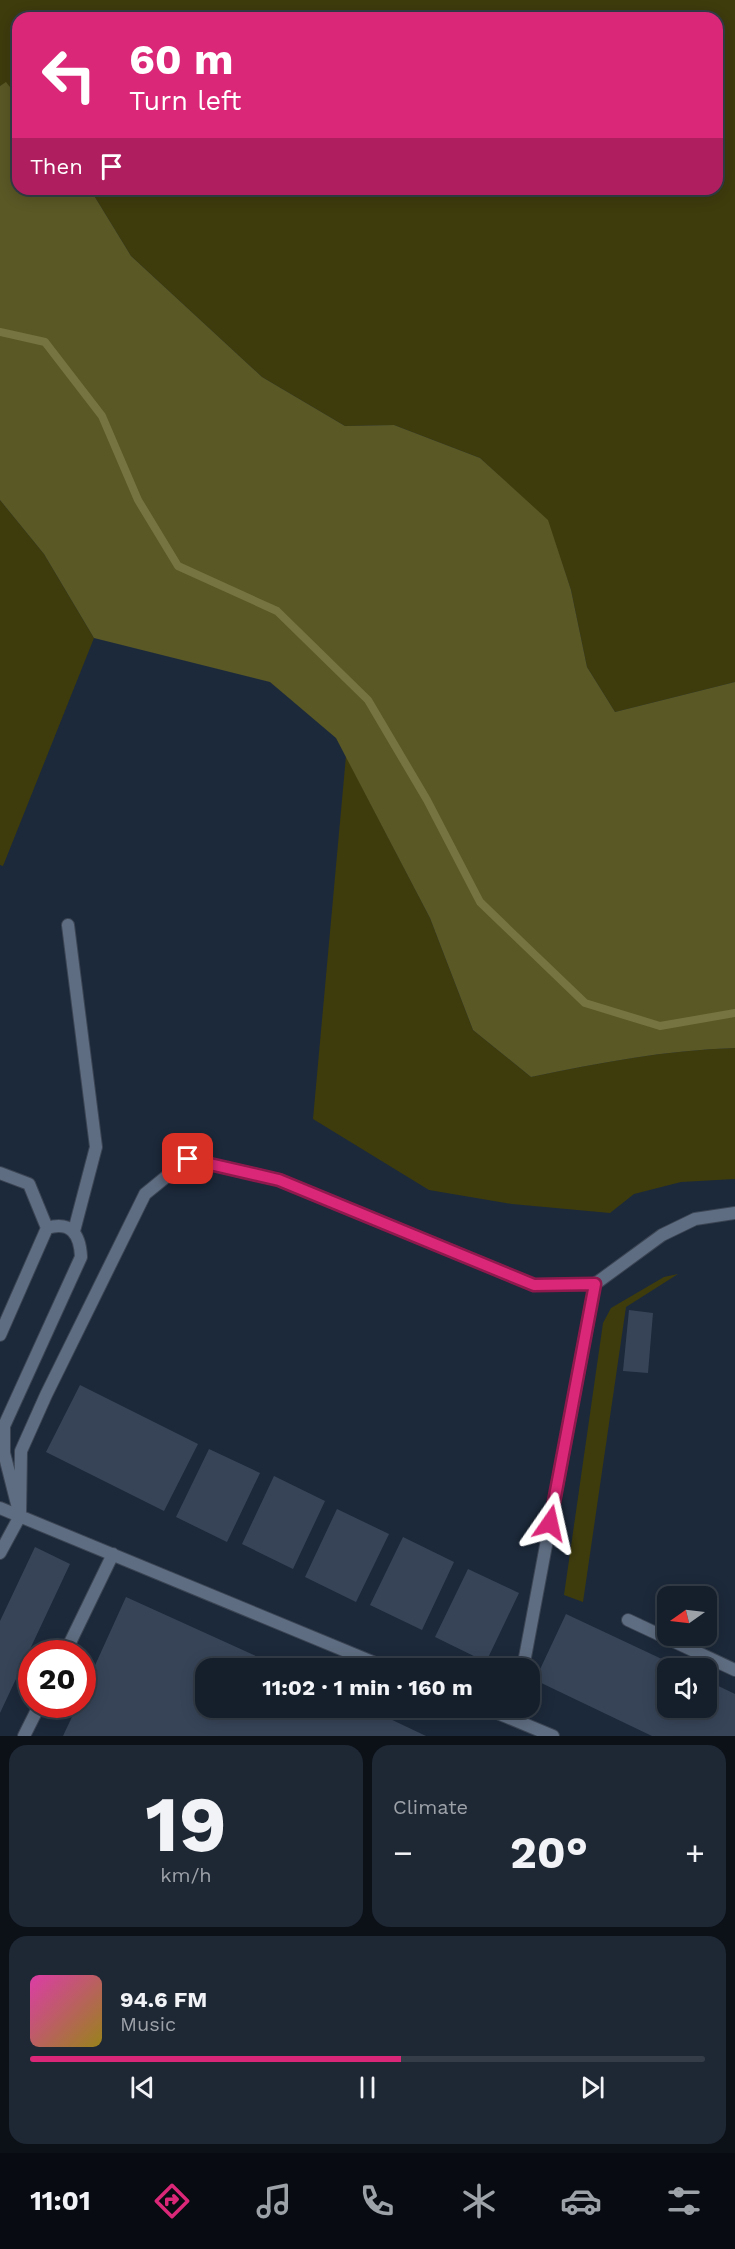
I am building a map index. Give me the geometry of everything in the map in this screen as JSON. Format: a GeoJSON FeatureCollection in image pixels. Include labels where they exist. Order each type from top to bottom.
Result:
{"type":"FeatureCollection","features":[{"type":"Feature","properties":{"kind":"lane"},"geometry":{"type":"LineString","coordinates":[[68,925],[96,1147],[74,1231]]}},
{"type":"Feature","properties":{"kind":"lane"},"geometry":{"type":"LineString","coordinates":[[0,1553],[20,1516],[21,1451],[45,1395],[145,1194],[188,1159],[279,1180],[534,1285],[595,1284],[662,1235],[695,1219],[735,1213]]}},
{"type":"Feature","properties":{"kind":"lane"},"geometry":{"type":"LineString","coordinates":[[0,1173],[29,1184],[47,1228],[0,1335]]}},
{"type":"Feature","properties":{"kind":"lane"},"geometry":{"type":"LineString","coordinates":[[20,1516],[4,1453],[4,1426],[81,1257],[81,1246],[74,1231],[57,1225],[47,1228]]}},
{"type":"Feature","properties":{"kind":"lane"},"geometry":{"type":"LineString","coordinates":[[525,1658],[595,1284]]}},
{"type":"Feature","properties":{"kind":"lane"},"geometry":{"type":"LineString","coordinates":[[0,1508],[363,1658]]}},
{"type":"Feature","properties":{"kind":"lane"},"geometry":{"type":"LineString","coordinates":[[71,1640],[113,1554]]}},
{"type":"Feature","properties":{"kind":"lane"},"geometry":{"type":"LineString","coordinates":[[628,1620],[735,1670]]}},
{"type":"Feature","properties":{"kind":"lane"},"geometry":{"type":"LineString","coordinates":[[24,1736],[33,1718]]}},
{"type":"Feature","properties":{"kind":"lane"},"geometry":{"type":"LineString","coordinates":[[522,1718],[553,1736]]}},
{"type":"Feature","properties":{"kind":"shaded area"},"geometry":{"type":"Polygon","coordinates":[[[0,0],[735,0],[735,682],[615,712],[587,667],[571,590],[547,520],[480,458],[394,425],[345,426],[262,377],[131,256],[94,195],[723,195],[723,12],[12,12],[12,90],[6,83],[0,86],[0,0]]]}},
{"type":"Feature","properties":{"kind":"shaded area"},"geometry":{"type":"Polygon","coordinates":[[[6,82],[12,90],[12,195],[94,195],[131,256],[262,377],[345,426],[394,425],[480,458],[548,520],[571,590],[587,667],[615,712],[735,682],[735,1048],[658,1054],[531,1077],[473,1030],[430,918],[336,738],[270,682],[94,638],[44,554],[0,500],[0,86],[6,82]]]}},
{"type":"Feature","properties":{"kind":"shaded area"},"geometry":{"type":"Polygon","coordinates":[[[0,500],[44,554],[94,638],[3,866],[0,865],[0,500]]]}},
{"type":"Feature","properties":{"kind":"shaded area"},"geometry":{"type":"Polygon","coordinates":[[[346,756],[430,918],[473,1030],[531,1077],[658,1054],[735,1048],[735,1179],[681,1182],[634,1194],[610,1213],[512,1204],[429,1190],[313,1119],[346,756]]]}},
{"type":"Feature","properties":{"kind":"shaded area"},"geometry":{"type":"Polygon","coordinates":[[[678,1274],[626,1307],[583,1602],[564,1595],[603,1323],[611,1308],[664,1277],[678,1274]]]}},
{"type":"Feature","properties":{"kind":"building"},"geometry":{"type":"Polygon","coordinates":[[[629,1310],[653,1313],[648,1373],[623,1371],[629,1310]]]}},
{"type":"Feature","properties":{"kind":"building"},"geometry":{"type":"Polygon","coordinates":[[[80,1385],[198,1444],[164,1511],[46,1452],[80,1385]]]}},
{"type":"Feature","properties":{"kind":"building"},"geometry":{"type":"Polygon","coordinates":[[[209,1449],[260,1473],[227,1542],[176,1517],[209,1449]]]}},
{"type":"Feature","properties":{"kind":"building"},"geometry":{"type":"Polygon","coordinates":[[[274,1476],[325,1501],[293,1569],[242,1544],[274,1476]]]}},
{"type":"Feature","properties":{"kind":"building"},"geometry":{"type":"Polygon","coordinates":[[[337,1509],[389,1534],[356,1602],[305,1577],[337,1509]]]}},
{"type":"Feature","properties":{"kind":"building"},"geometry":{"type":"Polygon","coordinates":[[[403,1537],[454,1562],[422,1630],[370,1605],[403,1537]]]}},
{"type":"Feature","properties":{"kind":"building"},"geometry":{"type":"Polygon","coordinates":[[[35,1547],[70,1564],[34,1640],[18,1640],[18,1675],[0,1713],[0,1621],[35,1547]]]}},
{"type":"Feature","properties":{"kind":"building"},"geometry":{"type":"Polygon","coordinates":[[[468,1569],[519,1593],[488,1658],[478,1658],[435,1637],[468,1569]]]}},
{"type":"Feature","properties":{"kind":"building"},"geometry":{"type":"Polygon","coordinates":[[[126,1597],[260,1658],[195,1658],[195,1718],[388,1718],[426,1736],[63,1736],[71,1718],[96,1718],[96,1663],[126,1597]]]}},
{"type":"Feature","properties":{"kind":"building"},"geometry":{"type":"Polygon","coordinates":[[[566,1614],[660,1658],[657,1658],[657,1718],[717,1718],[717,1685],[735,1694],[735,1736],[652,1736],[540,1682],[540,1669],[566,1614]]]}},
{"type":"Feature","properties":{"kind":"waterway"},"geometry":{"type":"LineString","coordinates":[[0,332],[45,342],[102,416],[138,500],[178,566],[277,611],[368,700],[427,800],[480,902],[585,1003],[660,1026],[735,1013]]}},
{"type":"Feature","properties":{"kind":"route"},"geometry":{"type":"LineString","coordinates":[[188,1159],[279,1180],[534,1285],[595,1284],[550,1523]]}}]}
